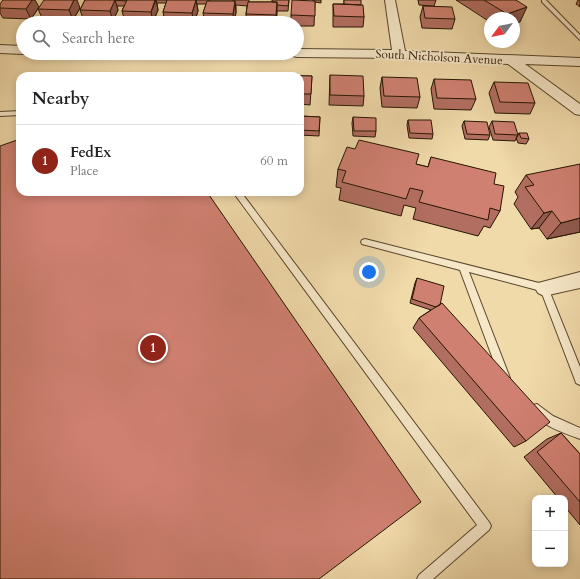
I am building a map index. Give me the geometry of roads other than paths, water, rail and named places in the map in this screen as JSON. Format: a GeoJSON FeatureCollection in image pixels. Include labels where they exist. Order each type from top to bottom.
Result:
{"type":"FeatureCollection","features":[{"type":"Feature","properties":{"kind":"street"},"geometry":{"type":"LineString","coordinates":[[390,0],[399,54]]}},
{"type":"Feature","properties":{"kind":"street"},"geometry":{"type":"LineString","coordinates":[[0,49],[16,50]]}},
{"type":"Feature","properties":{"kind":"street","name":"South Nicholson Avenue"},"geometry":{"type":"LineString","coordinates":[[304,53],[399,54],[580,62]]}},
{"type":"Feature","properties":{"kind":"street"},"geometry":{"type":"LineString","coordinates":[[511,60],[580,110]]}},
{"type":"Feature","properties":{"kind":"street"},"geometry":{"type":"LineString","coordinates":[[544,288],[580,280]]}},
{"type":"Feature","properties":{"kind":"lane"},"geometry":{"type":"LineString","coordinates":[[544,1],[580,38]]}},
{"type":"Feature","properties":{"kind":"lane"},"geometry":{"type":"LineString","coordinates":[[0,114],[16,113]]}},
{"type":"Feature","properties":{"kind":"lane"},"geometry":{"type":"LineString","coordinates":[[240,196],[485,526],[424,579]]}},
{"type":"Feature","properties":{"kind":"lane"},"geometry":{"type":"LineString","coordinates":[[364,242],[544,288],[580,380]]}},
{"type":"Feature","properties":{"kind":"lane"},"geometry":{"type":"LineString","coordinates":[[464,267],[504,377],[515,388]]}},
{"type":"Feature","properties":{"kind":"lane"},"geometry":{"type":"LineString","coordinates":[[532,404],[549,420],[580,434]]}},
{"type":"Feature","properties":{"kind":"place","name":"FedEx"},"geometry":{"type":"Point","coordinates":[153,348]}}]}
